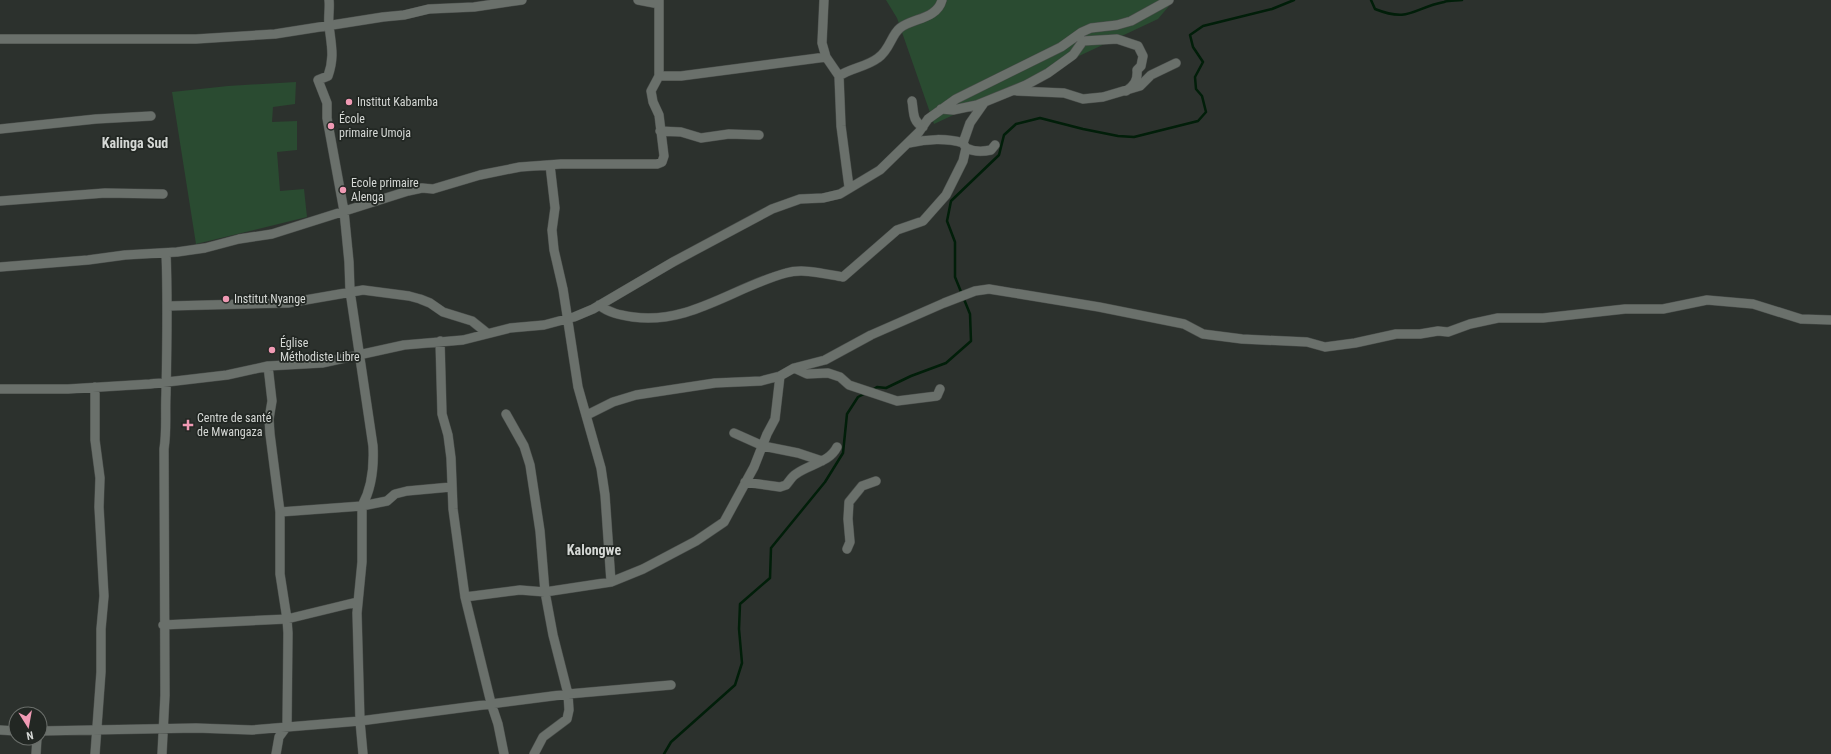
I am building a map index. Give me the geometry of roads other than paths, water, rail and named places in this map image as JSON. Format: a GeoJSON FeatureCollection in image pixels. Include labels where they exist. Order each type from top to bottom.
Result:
{"type":"FeatureCollection","features":[{"type":"Feature","properties":{"kind":"street"},"geometry":{"type":"LineString","coordinates":[[329,0],[329,25],[333,42],[332,64],[328,76],[318,80],[327,103],[327,118],[344,211],[350,291],[358,356],[366,396],[374,462],[366,500],[362,506],[362,562],[357,602],[360,721],[364,754]]}},
{"type":"Feature","properties":{"kind":"street"},"geometry":{"type":"LineString","coordinates":[[0,39],[203,38],[296,32],[329,25],[404,15],[428,9],[474,7],[522,0]]}},
{"type":"Feature","properties":{"kind":"street"},"geometry":{"type":"LineString","coordinates":[[0,267],[88,260],[125,255],[166,253],[205,248],[239,239],[272,234],[422,188],[433,189],[480,175],[520,167],[550,165],[657,164],[662,162],[664,156],[658,116],[651,91],[659,76],[661,16],[659,2],[638,0]]}},
{"type":"Feature","properties":{"kind":"street"},"geometry":{"type":"LineString","coordinates":[[824,0],[822,43],[826,57],[839,76],[841,126],[849,187]]}},
{"type":"Feature","properties":{"kind":"street"},"geometry":{"type":"LineString","coordinates":[[839,76],[863,67],[878,59],[887,51],[899,29],[934,13],[942,0]]}},
{"type":"Feature","properties":{"kind":"street"},"geometry":{"type":"LineString","coordinates":[[0,389],[95,387],[167,382],[227,375],[268,366],[322,363],[404,345],[463,340],[510,328],[544,325],[567,318],[599,306],[772,208],[800,199],[834,197],[880,170],[908,144],[923,128],[928,119],[956,99],[1061,47],[1083,41],[1117,25],[1131,21],[1169,0]]}},
{"type":"Feature","properties":{"kind":"street"},"geometry":{"type":"LineString","coordinates":[[1061,47],[1075,36],[1091,28],[1117,25]]}},
{"type":"Feature","properties":{"kind":"street"},"geometry":{"type":"LineString","coordinates":[[1083,41],[1117,39],[1138,46],[1142,56],[1141,66],[1137,70],[1138,76],[1133,87],[1126,91]]}},
{"type":"Feature","properties":{"kind":"street"},"geometry":{"type":"LineString","coordinates":[[942,109],[969,107],[1012,90],[1048,73],[1073,55],[1083,41]]}},
{"type":"Feature","properties":{"kind":"street"},"geometry":{"type":"LineString","coordinates":[[659,76],[681,76],[826,57]]}},
{"type":"Feature","properties":{"kind":"street"},"geometry":{"type":"LineString","coordinates":[[1012,90],[1064,93],[1083,99],[1103,97],[1140,86],[1151,75],[1176,63]]}},
{"type":"Feature","properties":{"kind":"street"},"geometry":{"type":"LineString","coordinates":[[599,306],[618,315],[658,319],[695,310],[787,273],[815,272],[843,277],[897,230],[923,221],[946,195],[963,161],[970,123],[986,100]]}},
{"type":"Feature","properties":{"kind":"street"},"geometry":{"type":"LineString","coordinates":[[912,101],[916,124],[923,128]]}},
{"type":"Feature","properties":{"kind":"street"},"geometry":{"type":"LineString","coordinates":[[0,129],[78,121],[151,116]]}},
{"type":"Feature","properties":{"kind":"street"},"geometry":{"type":"LineString","coordinates":[[660,131],[681,132],[701,138],[729,134],[759,135]]}},
{"type":"Feature","properties":{"kind":"street"},"geometry":{"type":"LineString","coordinates":[[908,144],[922,140],[952,140],[985,152],[992,150],[995,145]]}},
{"type":"Feature","properties":{"kind":"street"},"geometry":{"type":"LineString","coordinates":[[550,165],[555,208],[552,236],[578,387],[601,468],[606,495],[611,582]]}},
{"type":"Feature","properties":{"kind":"street"},"geometry":{"type":"LineString","coordinates":[[0,201],[105,193],[163,194]]}},
{"type":"Feature","properties":{"kind":"street"},"geometry":{"type":"LineString","coordinates":[[162,754],[165,695],[163,625],[164,448],[167,426],[168,306],[166,253]]}},
{"type":"Feature","properties":{"kind":"street"},"geometry":{"type":"LineString","coordinates":[[587,415],[613,402],[636,395],[715,383],[761,381],[780,376],[794,368],[825,360],[871,335],[955,298],[989,289],[1099,307],[1184,324],[1203,334],[1242,339],[1307,342],[1326,347],[1355,343],[1396,334],[1448,332],[1470,324],[1498,318],[1543,318],[1625,309],[1663,309],[1706,300],[1753,304],[1801,319],[1831,320]]}},
{"type":"Feature","properties":{"kind":"street"},"geometry":{"type":"LineString","coordinates":[[168,306],[288,303],[350,291],[371,291],[420,299],[430,303],[443,312],[472,321],[487,333]]}},
{"type":"Feature","properties":{"kind":"street"},"geometry":{"type":"LineString","coordinates":[[440,342],[442,414],[450,450],[452,487],[465,597],[491,704],[498,724],[504,754]]}},
{"type":"Feature","properties":{"kind":"street"},"geometry":{"type":"LineString","coordinates":[[268,366],[272,401],[269,419],[280,512],[280,574],[287,619],[287,726],[279,737],[276,754]]}},
{"type":"Feature","properties":{"kind":"street"},"geometry":{"type":"LineString","coordinates":[[794,368],[807,374],[828,373],[840,378],[849,385],[897,401],[937,396],[940,389]]}},
{"type":"Feature","properties":{"kind":"street"},"geometry":{"type":"LineString","coordinates":[[465,597],[520,590],[544,592],[611,582],[643,569],[696,541],[724,522],[763,446],[767,434],[775,419],[780,376]]}},
{"type":"Feature","properties":{"kind":"street"},"geometry":{"type":"LineString","coordinates":[[95,387],[95,440],[100,478],[99,507],[104,596],[100,650],[101,672],[95,731],[95,754]]}},
{"type":"Feature","properties":{"kind":"street"},"geometry":{"type":"LineString","coordinates":[[506,414],[524,446],[530,465],[540,531],[544,592],[568,694],[569,710],[567,719],[544,737],[534,754]]}},
{"type":"Feature","properties":{"kind":"street"},"geometry":{"type":"LineString","coordinates":[[734,433],[763,446],[802,454],[822,461]]}},
{"type":"Feature","properties":{"kind":"street"},"geometry":{"type":"LineString","coordinates":[[745,482],[780,486],[786,485],[794,474],[822,461],[834,453],[837,448]]}},
{"type":"Feature","properties":{"kind":"street"},"geometry":{"type":"LineString","coordinates":[[847,549],[850,542],[848,519],[849,502],[862,486],[876,481]]}},
{"type":"Feature","properties":{"kind":"street"},"geometry":{"type":"LineString","coordinates":[[280,512],[362,506],[387,501],[395,494],[408,491],[452,487]]}},
{"type":"Feature","properties":{"kind":"street"},"geometry":{"type":"LineString","coordinates":[[163,625],[287,619],[357,602]]}},
{"type":"Feature","properties":{"kind":"street"},"geometry":{"type":"LineString","coordinates":[[48,731],[95,731],[163,728],[252,730],[360,721],[568,694],[672,685]]}},
{"type":"Feature","properties":{"kind":"waterway"},"geometry":{"type":"LineString","coordinates":[[872,390],[877,387],[886,388],[911,376],[946,363],[971,341],[970,314],[955,277],[955,242],[947,221],[951,201],[999,155],[1004,135],[1016,124],[1040,118],[1083,129],[1118,136],[1134,137],[1198,121],[1206,112],[1202,96],[1196,89],[1195,77],[1203,62],[1193,47],[1190,35],[1203,26],[1272,9],[1294,0]]}},
{"type":"Feature","properties":{"kind":"waterway"},"geometry":{"type":"LineString","coordinates":[[1371,0],[1375,9],[1396,15],[1404,15],[1446,1],[1462,0]]}},
{"type":"Feature","properties":{"kind":"waterway"},"geometry":{"type":"LineString","coordinates":[[664,754],[671,742],[735,685],[742,663],[739,629],[740,604],[770,578],[771,548],[825,482],[843,453],[847,414],[858,397],[866,393]]}},
{"type":"Feature","properties":{"kind":"place","name":"Institut Kabamba"},"geometry":{"type":"Point","coordinates":[349,102]}},
{"type":"Feature","properties":{"kind":"place","name":"École primaire Umoja"},"geometry":{"type":"Point","coordinates":[331,126]}},
{"type":"Feature","properties":{"kind":"place","name":"Ecole primaire Alenga"},"geometry":{"type":"Point","coordinates":[343,190]}},
{"type":"Feature","properties":{"kind":"place","name":"Institut Nyange"},"geometry":{"type":"Point","coordinates":[226,299]}},
{"type":"Feature","properties":{"kind":"place","name":"Église Méthodiste Libre"},"geometry":{"type":"Point","coordinates":[272,350]}},
{"type":"Feature","properties":{"kind":"place","name":"Centre de santé de Mwangaza"},"geometry":{"type":"Point","coordinates":[188,425]}},
{"type":"Feature","properties":{"kind":"district","name":"Kalinga Sud"},"geometry":{"type":"Point","coordinates":[135,143]}},
{"type":"Feature","properties":{"kind":"district","name":"Kalongwe"},"geometry":{"type":"Point","coordinates":[594,550]}}]}
